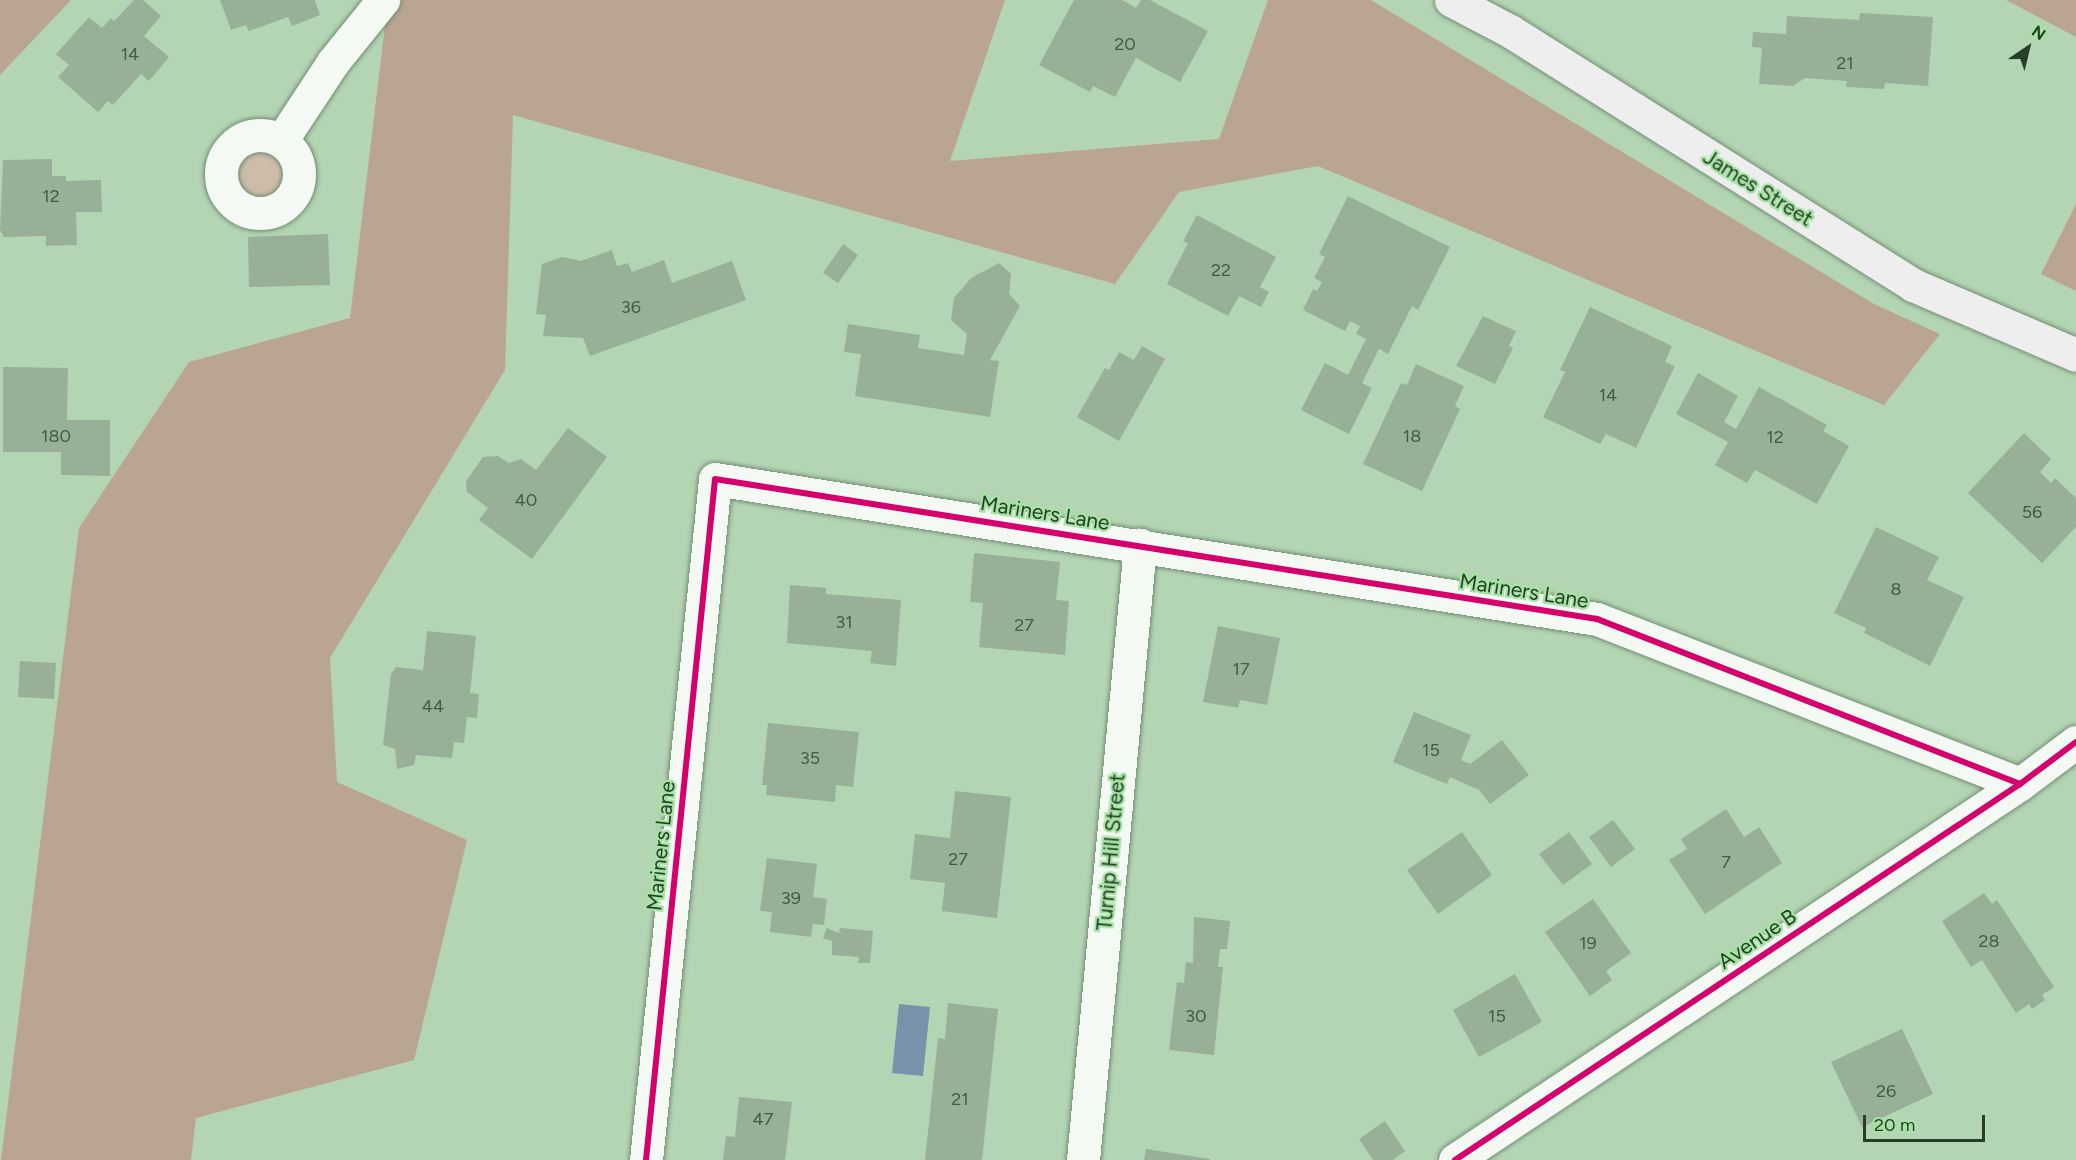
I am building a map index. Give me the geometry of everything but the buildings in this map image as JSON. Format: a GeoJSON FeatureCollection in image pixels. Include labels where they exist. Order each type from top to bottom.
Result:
{"type":"FeatureCollection","features":[{"type":"Feature","properties":{"kind":"main road","name":"James Street"},"geometry":{"type":"LineString","coordinates":[[1451,0],[1510,31],[1913,285],[2076,355]]}},
{"type":"Feature","properties":{"kind":"street"},"geometry":{"type":"LineString","coordinates":[[281,141],[333,62],[383,0]]}},
{"type":"Feature","properties":{"kind":"street","name":"Mariners Lane"},"geometry":{"type":"LineString","coordinates":[[646,1160],[714,479],[1140,545],[1597,620],[2020,784]]}},
{"type":"Feature","properties":{"kind":"street","name":"Turnip Hill Street"},"geometry":{"type":"LineString","coordinates":[[1083,1160],[1140,545]]}},
{"type":"Feature","properties":{"kind":"street","name":"Avenue B"},"geometry":{"type":"LineString","coordinates":[[1455,1160],[2020,784],[2076,742]]}},
{"type":"Feature","properties":{"kind":"shaded area"},"geometry":{"type":"Polygon","coordinates":[[[0,0],[71,0],[0,75],[0,0]]]}},
{"type":"Feature","properties":{"kind":"shaded area"},"geometry":{"type":"Polygon","coordinates":[[[388,0],[1005,0],[950,161],[1219,139],[1268,0],[1371,0],[1874,304],[1940,334],[1884,405],[1318,166],[1179,192],[1115,284],[513,115],[505,370],[330,658],[337,782],[467,840],[414,1060],[196,1118],[191,1160],[1,1160],[79,528],[189,362],[350,318],[388,0]]]}},
{"type":"Feature","properties":{"kind":"shaded area"},"geometry":{"type":"Polygon","coordinates":[[[2006,0],[2076,0],[2076,37],[2006,0]]]}},
{"type":"Feature","properties":{"kind":"shaded area"},"geometry":{"type":"Polygon","coordinates":[[[253,145],[265,145],[279,153],[287,167],[285,184],[279,193],[265,201],[253,201],[236,189],[231,179],[231,167],[243,150],[253,145]]]}},
{"type":"Feature","properties":{"kind":"shaded area"},"geometry":{"type":"Polygon","coordinates":[[[2076,204],[2076,291],[2041,274],[2076,204]]]}},
{"type":"Feature","properties":{"kind":"water"},"geometry":{"type":"Polygon","coordinates":[[[899,1004],[930,1007],[923,1076],[892,1073],[899,1004]]]}},
{"type":"Feature","properties":{"kind":"cycle path"},"geometry":{"type":"LineString","coordinates":[[646,1160],[715,479],[1597,619],[2020,784]]}},
{"type":"Feature","properties":{"kind":"cycle path"},"geometry":{"type":"LineString","coordinates":[[1455,1160],[2020,784],[2076,742]]}}]}
